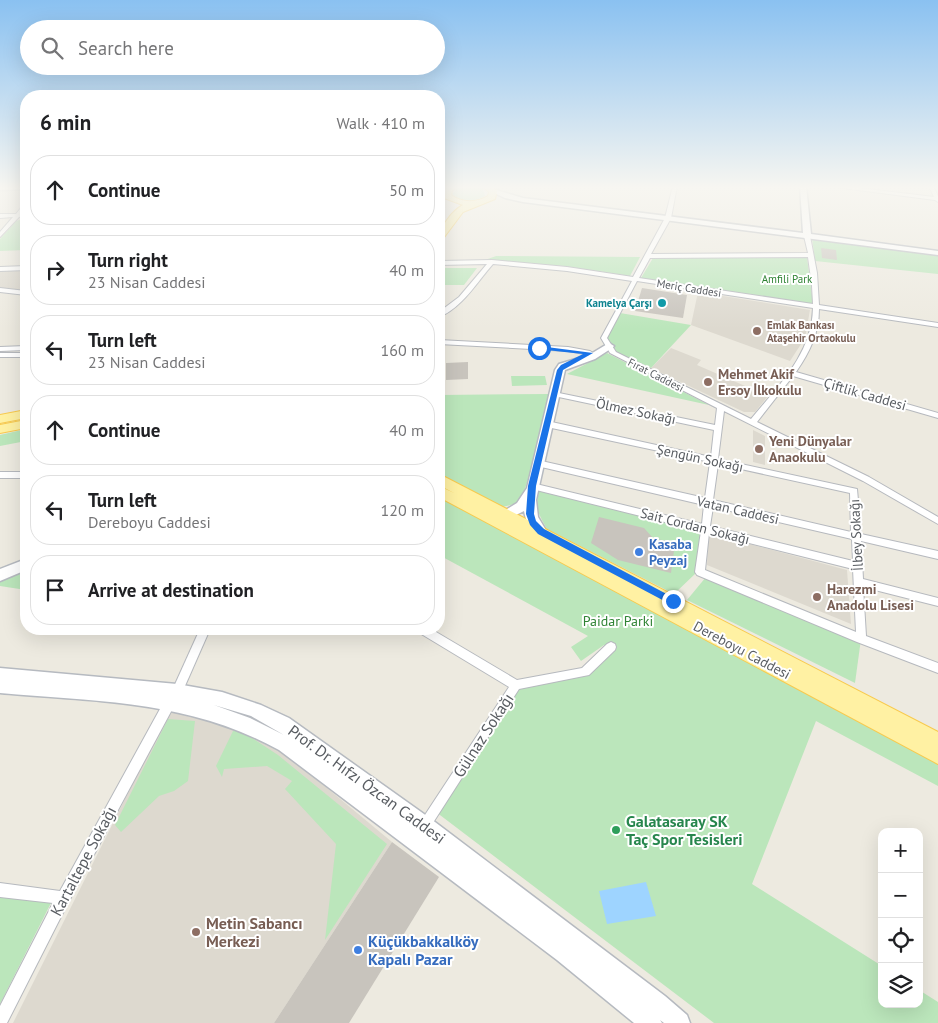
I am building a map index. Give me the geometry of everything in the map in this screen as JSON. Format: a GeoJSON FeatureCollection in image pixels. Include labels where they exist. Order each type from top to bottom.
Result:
{"type":"FeatureCollection","features":[{"type":"Feature","properties":{"kind":"main road"},"geometry":{"type":"LineString","coordinates":[[0,419],[20,415]]}},
{"type":"Feature","properties":{"kind":"main road"},"geometry":{"type":"LineString","coordinates":[[0,429],[20,425]]}},
{"type":"Feature","properties":{"kind":"main road","name":"Dereboyu Caddesi"},"geometry":{"type":"LineString","coordinates":[[445,482],[938,742]]}},
{"type":"Feature","properties":{"kind":"main road","name":"Dereboyu Caddesi"},"geometry":{"type":"LineString","coordinates":[[445,494],[866,716],[938,756]]}},
{"type":"Feature","properties":{"kind":"street"},"geometry":{"type":"LineString","coordinates":[[586,356],[585,360],[602,352],[609,346],[604,338],[660,234]]}},
{"type":"Feature","properties":{"kind":"street"},"geometry":{"type":"LineString","coordinates":[[790,234],[938,253]]}},
{"type":"Feature","properties":{"kind":"street"},"geometry":{"type":"LineString","coordinates":[[752,423],[792,373],[813,336],[816,307],[811,255],[807,236]]}},
{"type":"Feature","properties":{"kind":"street"},"geometry":{"type":"LineString","coordinates":[[649,256],[811,255]]}},
{"type":"Feature","properties":{"kind":"street"},"geometry":{"type":"LineString","coordinates":[[445,311],[458,302],[492,262]]}},
{"type":"Feature","properties":{"kind":"street","name":"Meriç Caddesi"},"geometry":{"type":"LineString","coordinates":[[445,263],[492,262],[566,269],[938,325]]}},
{"type":"Feature","properties":{"kind":"street"},"geometry":{"type":"LineString","coordinates":[[0,269],[20,268]]}},
{"type":"Feature","properties":{"kind":"street"},"geometry":{"type":"LineString","coordinates":[[0,290],[20,292]]}},
{"type":"Feature","properties":{"kind":"street"},"geometry":{"type":"LineString","coordinates":[[445,343],[568,349],[586,356]]}},
{"type":"Feature","properties":{"kind":"street"},"geometry":{"type":"LineString","coordinates":[[13,349],[20,345]]}},
{"type":"Feature","properties":{"kind":"street","name":"Fırat Caddesi"},"geometry":{"type":"LineString","coordinates":[[609,346],[613,353],[866,479],[938,522]]}},
{"type":"Feature","properties":{"kind":"street"},"geometry":{"type":"LineString","coordinates":[[0,349],[20,348]]}},
{"type":"Feature","properties":{"kind":"street"},"geometry":{"type":"LineString","coordinates":[[0,355],[20,355]]}},
{"type":"Feature","properties":{"kind":"street"},"geometry":{"type":"LineString","coordinates":[[508,514],[517,512],[524,504],[532,486],[554,394],[563,366],[586,356]]}},
{"type":"Feature","properties":{"kind":"street","name":"Çiftlik Caddesi"},"geometry":{"type":"LineString","coordinates":[[792,373],[938,416]]}},
{"type":"Feature","properties":{"kind":"street","name":"Ölmez Sokağı"},"geometry":{"type":"LineString","coordinates":[[554,394],[718,428]]}},
{"type":"Feature","properties":{"kind":"street"},"geometry":{"type":"LineString","coordinates":[[721,407],[700,572],[861,639],[938,668]]}},
{"type":"Feature","properties":{"kind":"street","name":"Şengün Sokağı"},"geometry":{"type":"LineString","coordinates":[[547,424],[854,491]]}},
{"type":"Feature","properties":{"kind":"street","name":"Vatan Caddesi"},"geometry":{"type":"LineString","coordinates":[[538,463],[856,537],[938,554]]}},
{"type":"Feature","properties":{"kind":"street"},"geometry":{"type":"LineString","coordinates":[[0,475],[20,475]]}},
{"type":"Feature","properties":{"kind":"street"},"geometry":{"type":"LineString","coordinates":[[854,491],[866,479]]}},
{"type":"Feature","properties":{"kind":"street"},"geometry":{"type":"LineString","coordinates":[[532,486],[530,514],[533,523],[541,532]]}},
{"type":"Feature","properties":{"kind":"street","name":"Sait Cordan Sokağı"},"geometry":{"type":"LineString","coordinates":[[532,486],[857,566]]}},
{"type":"Feature","properties":{"kind":"street","name":"İlbey Sokağı"},"geometry":{"type":"LineString","coordinates":[[854,491],[861,639]]}},
{"type":"Feature","properties":{"kind":"street"},"geometry":{"type":"LineString","coordinates":[[0,567],[20,559]]}},
{"type":"Feature","properties":{"kind":"street"},"geometry":{"type":"LineString","coordinates":[[0,576],[20,567]]}},
{"type":"Feature","properties":{"kind":"street"},"geometry":{"type":"LineString","coordinates":[[858,582],[938,602]]}},
{"type":"Feature","properties":{"kind":"street","name":"Kartaltepe Sokağı"},"geometry":{"type":"LineString","coordinates":[[0,1022],[63,898],[174,696],[202,635]]}},
{"type":"Feature","properties":{"kind":"street"},"geometry":{"type":"LineString","coordinates":[[432,635],[516,685]]}},
{"type":"Feature","properties":{"kind":"street","name":"Gülnaz Sokağı"},"geometry":{"type":"LineString","coordinates":[[419,832],[516,685],[585,672],[611,647]]}},
{"type":"Feature","properties":{"kind":"street","name":"Prof. Dr. Hıfzı Özcan Caddesi"},"geometry":{"type":"LineString","coordinates":[[0,675],[174,696],[250,725],[286,744],[419,832],[658,1004],[679,1023]]}},
{"type":"Feature","properties":{"kind":"street","name":"Prof. Dr. Hıfzı Özcan Caddesi"},"geometry":{"type":"LineString","coordinates":[[0,686],[174,696]]}},
{"type":"Feature","properties":{"kind":"street","name":"Prof. Dr. Hıfzı Özcan Caddesi"},"geometry":{"type":"LineString","coordinates":[[419,832],[651,1023]]}},
{"type":"Feature","properties":{"kind":"street"},"geometry":{"type":"LineString","coordinates":[[0,890],[63,898]]}},
{"type":"Feature","properties":{"kind":"shaded area"},"geometry":{"type":"Polygon","coordinates":[[[0,269],[20,269],[20,294],[0,292],[0,269]]]}},
{"type":"Feature","properties":{"kind":"shaded area","name":"Emlak Bankası Ataşehir Ortaokulu"},"geometry":{"type":"Polygon","coordinates":[[[698,292],[810,310],[805,338],[790,361],[691,325],[698,292]]]}},
{"type":"Feature","properties":{"kind":"shaded area","name":"Mehmet Akif Ersoy İlkokulu"},"geometry":{"type":"Polygon","coordinates":[[[671,348],[701,360],[697,365],[768,396],[755,412],[744,412],[651,368],[671,348]]]}},
{"type":"Feature","properties":{"kind":"shaded area","name":"Yeni Dünyalar Anaokulu"},"geometry":{"type":"Polygon","coordinates":[[[753,430],[765,436],[765,465],[753,462],[753,430]]]}},
{"type":"Feature","properties":{"kind":"shaded area","name":"Harezmi Anadolu Lisesi"},"geometry":{"type":"Polygon","coordinates":[[[708,533],[847,570],[851,624],[707,565],[708,533]]]}},
{"type":"Feature","properties":{"kind":"shaded area","name":"Metin Sabancı Merkezi"},"geometry":{"type":"Polygon","coordinates":[[[169,711],[208,716],[268,739],[392,842],[274,1023],[13,1023],[169,711]]]}},
{"type":"Feature","properties":{"kind":"green space"},"geometry":{"type":"Polygon","coordinates":[[[5,234],[20,234],[20,250],[0,251],[0,239],[5,234]]]}},
{"type":"Feature","properties":{"kind":"green space"},"geometry":{"type":"Polygon","coordinates":[[[812,238],[938,255],[938,274],[815,261],[812,238]]]}},
{"type":"Feature","properties":{"kind":"green space"},"geometry":{"type":"Polygon","coordinates":[[[496,256],[640,257],[630,276],[564,266],[485,260],[496,256]]]}},
{"type":"Feature","properties":{"kind":"green space","name":"Amfili Park"},"geometry":{"type":"Polygon","coordinates":[[[807,257],[813,304],[641,278],[653,258],[807,257]]]}},
{"type":"Feature","properties":{"kind":"green space"},"geometry":{"type":"Polygon","coordinates":[[[445,268],[477,268],[464,285],[445,285],[445,268]]]}},
{"type":"Feature","properties":{"kind":"green space"},"geometry":{"type":"Polygon","coordinates":[[[620,313],[691,325],[651,368],[615,351],[607,337],[620,313]]]}},
{"type":"Feature","properties":{"kind":"green space"},"geometry":{"type":"Polygon","coordinates":[[[607,353],[709,405],[567,374],[607,353]]]}},
{"type":"Feature","properties":{"kind":"green space"},"geometry":{"type":"Polygon","coordinates":[[[511,376],[545,376],[547,385],[512,386],[511,376]]]}},
{"type":"Feature","properties":{"kind":"green space"},"geometry":{"type":"Polygon","coordinates":[[[549,394],[536,457],[522,497],[515,504],[502,507],[445,478],[445,395],[549,394]]]}},
{"type":"Feature","properties":{"kind":"green space"},"geometry":{"type":"Polygon","coordinates":[[[20,430],[20,442],[0,446],[0,435],[20,430]]]}},
{"type":"Feature","properties":{"kind":"green space"},"geometry":{"type":"Polygon","coordinates":[[[540,489],[705,529],[696,573],[674,594],[547,529],[541,519],[537,505],[540,489]]]}},
{"type":"Feature","properties":{"kind":"green space","name":"Galatasaray SK Taç Spor Tesisleri"},"geometry":{"type":"Polygon","coordinates":[[[445,495],[938,764],[938,786],[816,721],[752,884],[878,963],[878,1008],[923,1008],[923,993],[938,1002],[938,1023],[714,1023],[436,812],[516,689],[586,676],[612,649],[604,645],[581,661],[571,647],[588,636],[445,558],[445,495]]]}},
{"type":"Feature","properties":{"kind":"green space"},"geometry":{"type":"Polygon","coordinates":[[[20,571],[20,589],[0,586],[0,580],[20,571]]]}},
{"type":"Feature","properties":{"kind":"green space"},"geometry":{"type":"Polygon","coordinates":[[[706,577],[861,639],[855,683],[687,600],[706,577]]]}},
{"type":"Feature","properties":{"kind":"green space"},"geometry":{"type":"Polygon","coordinates":[[[168,719],[195,721],[188,781],[174,791],[159,796],[121,832],[115,825],[168,719]]]}},
{"type":"Feature","properties":{"kind":"green space"},"geometry":{"type":"Polygon","coordinates":[[[240,730],[278,755],[387,844],[325,940],[336,844],[285,789],[292,781],[267,766],[224,769],[222,777],[216,766],[233,731],[240,730]]]}},
{"type":"Feature","properties":{"kind":"green space"},"geometry":{"type":"Polygon","coordinates":[[[0,896],[52,901],[0,1004],[0,896]]]}},
{"type":"Feature","properties":{"kind":"water"},"geometry":{"type":"Polygon","coordinates":[[[646,882],[656,916],[607,924],[599,891],[646,882]]]}},
{"type":"Feature","properties":{"kind":"building"},"geometry":{"type":"Polygon","coordinates":[[[821,248],[836,250],[837,260],[822,258],[821,248]]]}},
{"type":"Feature","properties":{"kind":"building","name":"Kamelya Çarşı"},"geometry":{"type":"Polygon","coordinates":[[[642,288],[687,295],[683,318],[635,311],[642,288]]]}},
{"type":"Feature","properties":{"kind":"building"},"geometry":{"type":"Polygon","coordinates":[[[468,362],[468,379],[446,380],[446,363],[468,362]]]}},
{"type":"Feature","properties":{"kind":"building","name":"Kasaba Peyzaj"},"geometry":{"type":"Polygon","coordinates":[[[599,517],[644,528],[653,538],[675,543],[671,573],[618,560],[591,543],[599,517]]]}},
{"type":"Feature","properties":{"kind":"building","name":"Küçükbakkalköy Kapalı Pazar"},"geometry":{"type":"Polygon","coordinates":[[[392,842],[439,877],[349,1023],[274,1023],[392,842]]]}},
{"type":"Feature","properties":{"kind":"place","name":"Kamelya Çarşı"},"geometry":{"type":"Point","coordinates":[662,303]}},
{"type":"Feature","properties":{"kind":"place","name":"Emlak Bankası Ataşehir Ortaokulu"},"geometry":{"type":"Point","coordinates":[757,331]}},
{"type":"Feature","properties":{"kind":"place","name":"Mehmet Akif Ersoy İlkokulu"},"geometry":{"type":"Point","coordinates":[708,382]}},
{"type":"Feature","properties":{"kind":"place","name":"Yeni Dünyalar Anaokulu"},"geometry":{"type":"Point","coordinates":[759,449]}},
{"type":"Feature","properties":{"kind":"place","name":"Kasaba Peyzaj"},"geometry":{"type":"Point","coordinates":[639,552]}},
{"type":"Feature","properties":{"kind":"place","name":"Harezmi Anadolu Lisesi"},"geometry":{"type":"Point","coordinates":[817,597]}},
{"type":"Feature","properties":{"kind":"place","name":"Galatasaray SK Taç Spor Tesisleri"},"geometry":{"type":"Point","coordinates":[616,830]}},
{"type":"Feature","properties":{"kind":"place","name":"Metin Sabancı Merkezi"},"geometry":{"type":"Point","coordinates":[196,932]}},
{"type":"Feature","properties":{"kind":"place","name":"Küçükbakkalköy Kapalı Pazar"},"geometry":{"type":"Point","coordinates":[358,950]}},
{"type":"Feature","properties":{"kind":"route"},"geometry":{"type":"LineString","coordinates":[[539,348],[568,349],[590,353],[582,356],[581,359],[563,366],[560,370],[532,486],[530,514],[533,523],[541,532],[673,601]]}},
{"type":"Feature","properties":{"kind":"park label","name":"Paidar Parki"},"geometry":{"type":"Point","coordinates":[618,621]}}]}
